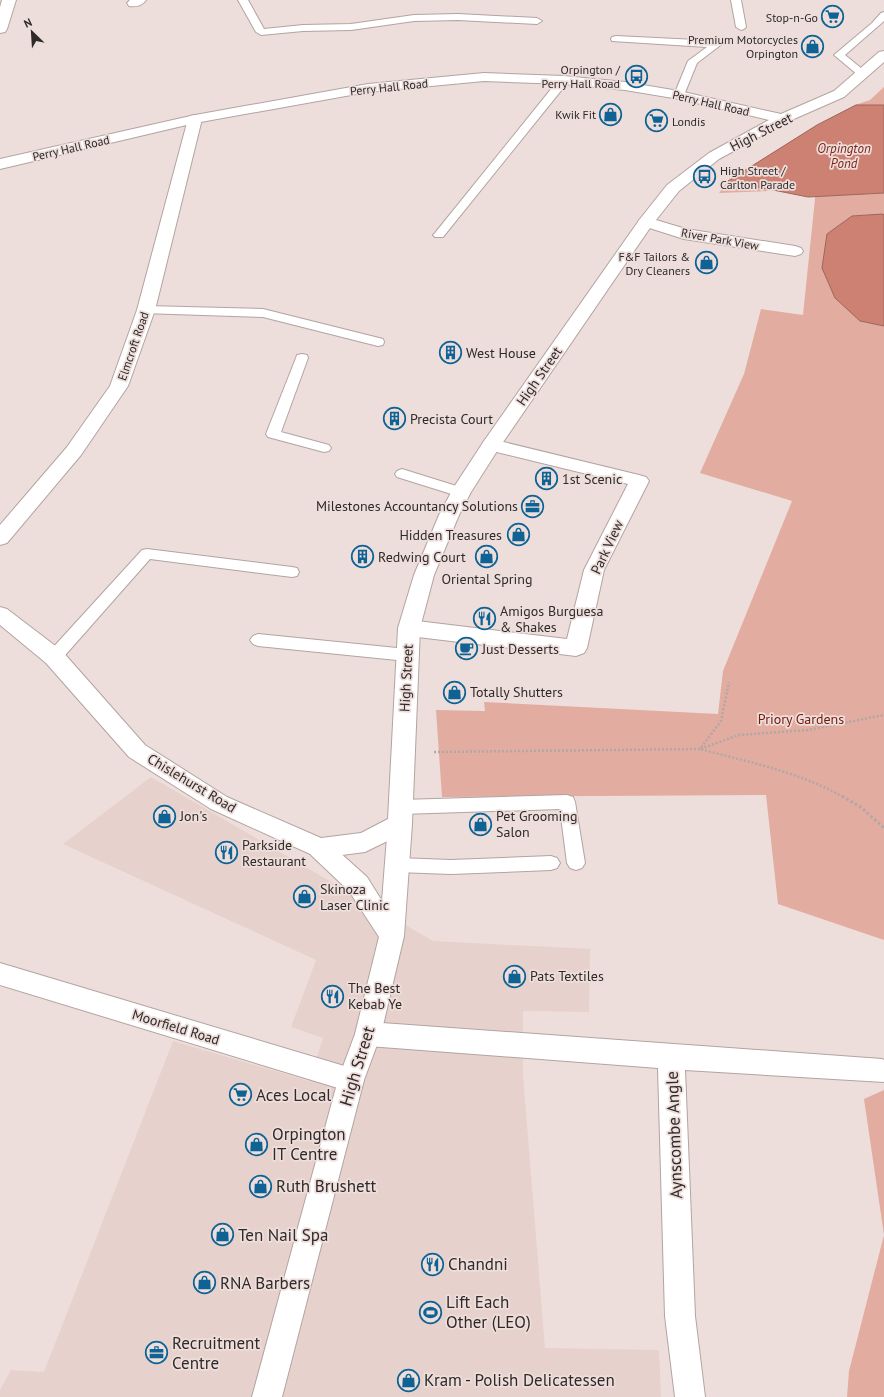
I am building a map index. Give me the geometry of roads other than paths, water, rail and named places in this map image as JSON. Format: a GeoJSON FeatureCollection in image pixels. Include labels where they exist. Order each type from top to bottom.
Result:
{"type":"FeatureCollection","features":[{"type":"Feature","properties":{"kind":"street"},"geometry":{"type":"LineString","coordinates":[[0,29],[9,0]]}},
{"type":"Feature","properties":{"kind":"street","name":"High Street"},"geometry":{"type":"LineString","coordinates":[[267,1397],[351,1080],[368,1034],[392,936],[401,816],[409,628],[424,575],[449,515],[461,492],[491,446],[646,222],[673,188],[714,156],[782,120],[839,94],[884,55]]}},
{"type":"Feature","properties":{"kind":"street","name":"Perry Hall Road"},"geometry":{"type":"LineString","coordinates":[[0,164],[195,119],[368,88],[484,77],[564,80],[626,86],[679,95],[782,120]]}},
{"type":"Feature","properties":{"kind":"street","name":"Elmcroft Road"},"geometry":{"type":"LineString","coordinates":[[0,538],[74,451],[119,386],[146,310],[195,119]]}},
{"type":"Feature","properties":{"kind":"street","name":"River Park View"},"geometry":{"type":"LineString","coordinates":[[646,222],[684,234],[795,251]]}},
{"type":"Feature","properties":{"kind":"street","name":"Park View"},"geometry":{"type":"LineString","coordinates":[[409,628],[576,648],[594,570],[639,481],[491,446]]}},
{"type":"Feature","properties":{"kind":"street","name":"Chislehurst Road"},"geometry":{"type":"LineString","coordinates":[[0,614],[54,657],[137,751],[219,803],[319,848],[358,884],[392,936]]}},
{"type":"Feature","properties":{"kind":"street"},"geometry":{"type":"LineString","coordinates":[[319,848],[365,842],[401,816]]}},
{"type":"Feature","properties":{"kind":"street","name":"Moorfield Road"},"geometry":{"type":"LineString","coordinates":[[0,974],[351,1080]]}},
{"type":"Feature","properties":{"kind":"street","name":"Aynscombe Angle"},"geometry":{"type":"LineString","coordinates":[[368,1034],[671,1057],[680,1316],[690,1397]]}},
{"type":"Feature","properties":{"kind":"street"},"geometry":{"type":"LineString","coordinates":[[671,1057],[883,1071]]}},
{"type":"Feature","properties":{"kind":"lane"},"geometry":{"type":"LineString","coordinates":[[243,0],[262,32],[303,28],[351,27],[414,18],[458,16],[537,22]]}},
{"type":"Feature","properties":{"kind":"lane"},"geometry":{"type":"LineString","coordinates":[[736,0],[741,27]]}},
{"type":"Feature","properties":{"kind":"lane"},"geometry":{"type":"LineString","coordinates":[[862,73],[839,55],[875,25],[884,15]]}},
{"type":"Feature","properties":{"kind":"lane"},"geometry":{"type":"LineString","coordinates":[[616,39],[717,44],[693,62],[679,95]]}},
{"type":"Feature","properties":{"kind":"lane"},"geometry":{"type":"LineString","coordinates":[[439,236],[564,80]]}},
{"type":"Feature","properties":{"kind":"lane"},"geometry":{"type":"LineString","coordinates":[[146,310],[263,314],[378,342]]}},
{"type":"Feature","properties":{"kind":"lane"},"geometry":{"type":"LineString","coordinates":[[302,358],[273,434],[324,448]]}},
{"type":"Feature","properties":{"kind":"lane"},"geometry":{"type":"LineString","coordinates":[[402,474],[461,492]]}},
{"type":"Feature","properties":{"kind":"lane"},"geometry":{"type":"LineString","coordinates":[[54,657],[147,554],[292,572]]}},
{"type":"Feature","properties":{"kind":"lane"},"geometry":{"type":"LineString","coordinates":[[258,640],[407,656]]}},
{"type":"Feature","properties":{"kind":"lane"},"geometry":{"type":"LineString","coordinates":[[401,816],[567,802],[576,863]]}},
{"type":"Feature","properties":{"kind":"lane"},"geometry":{"type":"LineString","coordinates":[[397,865],[451,867],[551,863]]}},
{"type":"Feature","properties":{"kind":"water","name":"Orpington Pond"},"geometry":{"type":"Polygon","coordinates":[[[856,105],[884,105],[884,193],[808,197],[728,181],[817,125],[856,105]]]}},
{"type":"Feature","properties":{"kind":"water"},"geometry":{"type":"Polygon","coordinates":[[[883,214],[884,326],[860,321],[835,298],[822,268],[827,234],[852,216],[883,214]]]}},
{"type":"Feature","properties":{"kind":"place","name":"Stop-n-Go"},"geometry":{"type":"Point","coordinates":[833,17]}},
{"type":"Feature","properties":{"kind":"place","name":"Premium Motorcycles Orpington"},"geometry":{"type":"Point","coordinates":[813,46]}},
{"type":"Feature","properties":{"kind":"place","name":"Orpington / Perry Hall Road"},"geometry":{"type":"Point","coordinates":[636,76]}},
{"type":"Feature","properties":{"kind":"place","name":"Kwik Fit"},"geometry":{"type":"Point","coordinates":[611,114]}},
{"type":"Feature","properties":{"kind":"place","name":"Londis"},"geometry":{"type":"Point","coordinates":[657,121]}},
{"type":"Feature","properties":{"kind":"place","name":"High Street / Carlton Parade"},"geometry":{"type":"Point","coordinates":[704,177]}},
{"type":"Feature","properties":{"kind":"place","name":"F&F Tailors & Dry Cleaners"},"geometry":{"type":"Point","coordinates":[706,263]}},
{"type":"Feature","properties":{"kind":"place","name":"West House"},"geometry":{"type":"Point","coordinates":[450,353]}},
{"type":"Feature","properties":{"kind":"place","name":"Precista Court"},"geometry":{"type":"Point","coordinates":[394,419]}},
{"type":"Feature","properties":{"kind":"place","name":"1st Scenic"},"geometry":{"type":"Point","coordinates":[547,479]}},
{"type":"Feature","properties":{"kind":"place","name":"Milestones Accountancy Solutions"},"geometry":{"type":"Point","coordinates":[533,506]}},
{"type":"Feature","properties":{"kind":"place","name":"Hidden Treasures"},"geometry":{"type":"Point","coordinates":[518,535]}},
{"type":"Feature","properties":{"kind":"place","name":"Redwing Court"},"geometry":{"type":"Point","coordinates":[362,557]}},
{"type":"Feature","properties":{"kind":"place","name":"Oriental Spring"},"geometry":{"type":"Point","coordinates":[487,557]}},
{"type":"Feature","properties":{"kind":"place","name":"Amigos Burguesa & Shakes"},"geometry":{"type":"Point","coordinates":[484,619]}},
{"type":"Feature","properties":{"kind":"place","name":"Just Desserts"},"geometry":{"type":"Point","coordinates":[466,649]}},
{"type":"Feature","properties":{"kind":"place","name":"Totally Shutters"},"geometry":{"type":"Point","coordinates":[455,692]}},
{"type":"Feature","properties":{"kind":"place","name":"Jon's"},"geometry":{"type":"Point","coordinates":[165,816]}},
{"type":"Feature","properties":{"kind":"place","name":"Pet Grooming Salon"},"geometry":{"type":"Point","coordinates":[480,824]}},
{"type":"Feature","properties":{"kind":"place","name":"Parkside Restaurant"},"geometry":{"type":"Point","coordinates":[227,853]}},
{"type":"Feature","properties":{"kind":"place","name":"Skinoza Laser Clinic"},"geometry":{"type":"Point","coordinates":[305,897]}},
{"type":"Feature","properties":{"kind":"place","name":"Pats Textiles"},"geometry":{"type":"Point","coordinates":[515,976]}},
{"type":"Feature","properties":{"kind":"place","name":"The Best Kebab Ye"},"geometry":{"type":"Point","coordinates":[333,996]}},
{"type":"Feature","properties":{"kind":"place","name":"Aces Local"},"geometry":{"type":"Point","coordinates":[240,1095]}},
{"type":"Feature","properties":{"kind":"place","name":"Orpington IT Centre"},"geometry":{"type":"Point","coordinates":[257,1144]}},
{"type":"Feature","properties":{"kind":"place","name":"Ruth Brushett"},"geometry":{"type":"Point","coordinates":[261,1186]}},
{"type":"Feature","properties":{"kind":"place","name":"Ten Nail Spa"},"geometry":{"type":"Point","coordinates":[223,1235]}},
{"type":"Feature","properties":{"kind":"place","name":"Chandni"},"geometry":{"type":"Point","coordinates":[432,1264]}},
{"type":"Feature","properties":{"kind":"place","name":"RNA Barbers"},"geometry":{"type":"Point","coordinates":[205,1283]}},
{"type":"Feature","properties":{"kind":"place","name":"Lift Each Other (LEO)"},"geometry":{"type":"Point","coordinates":[431,1312]}},
{"type":"Feature","properties":{"kind":"place","name":"Recruitment Centre"},"geometry":{"type":"Point","coordinates":[157,1353]}},
{"type":"Feature","properties":{"kind":"place","name":"Kram - Polish Delicatessen"},"geometry":{"type":"Point","coordinates":[408,1380]}},
{"type":"Feature","properties":{"kind":"park label","name":"Priory Gardens"},"geometry":{"type":"Point","coordinates":[801,719]}}]}
